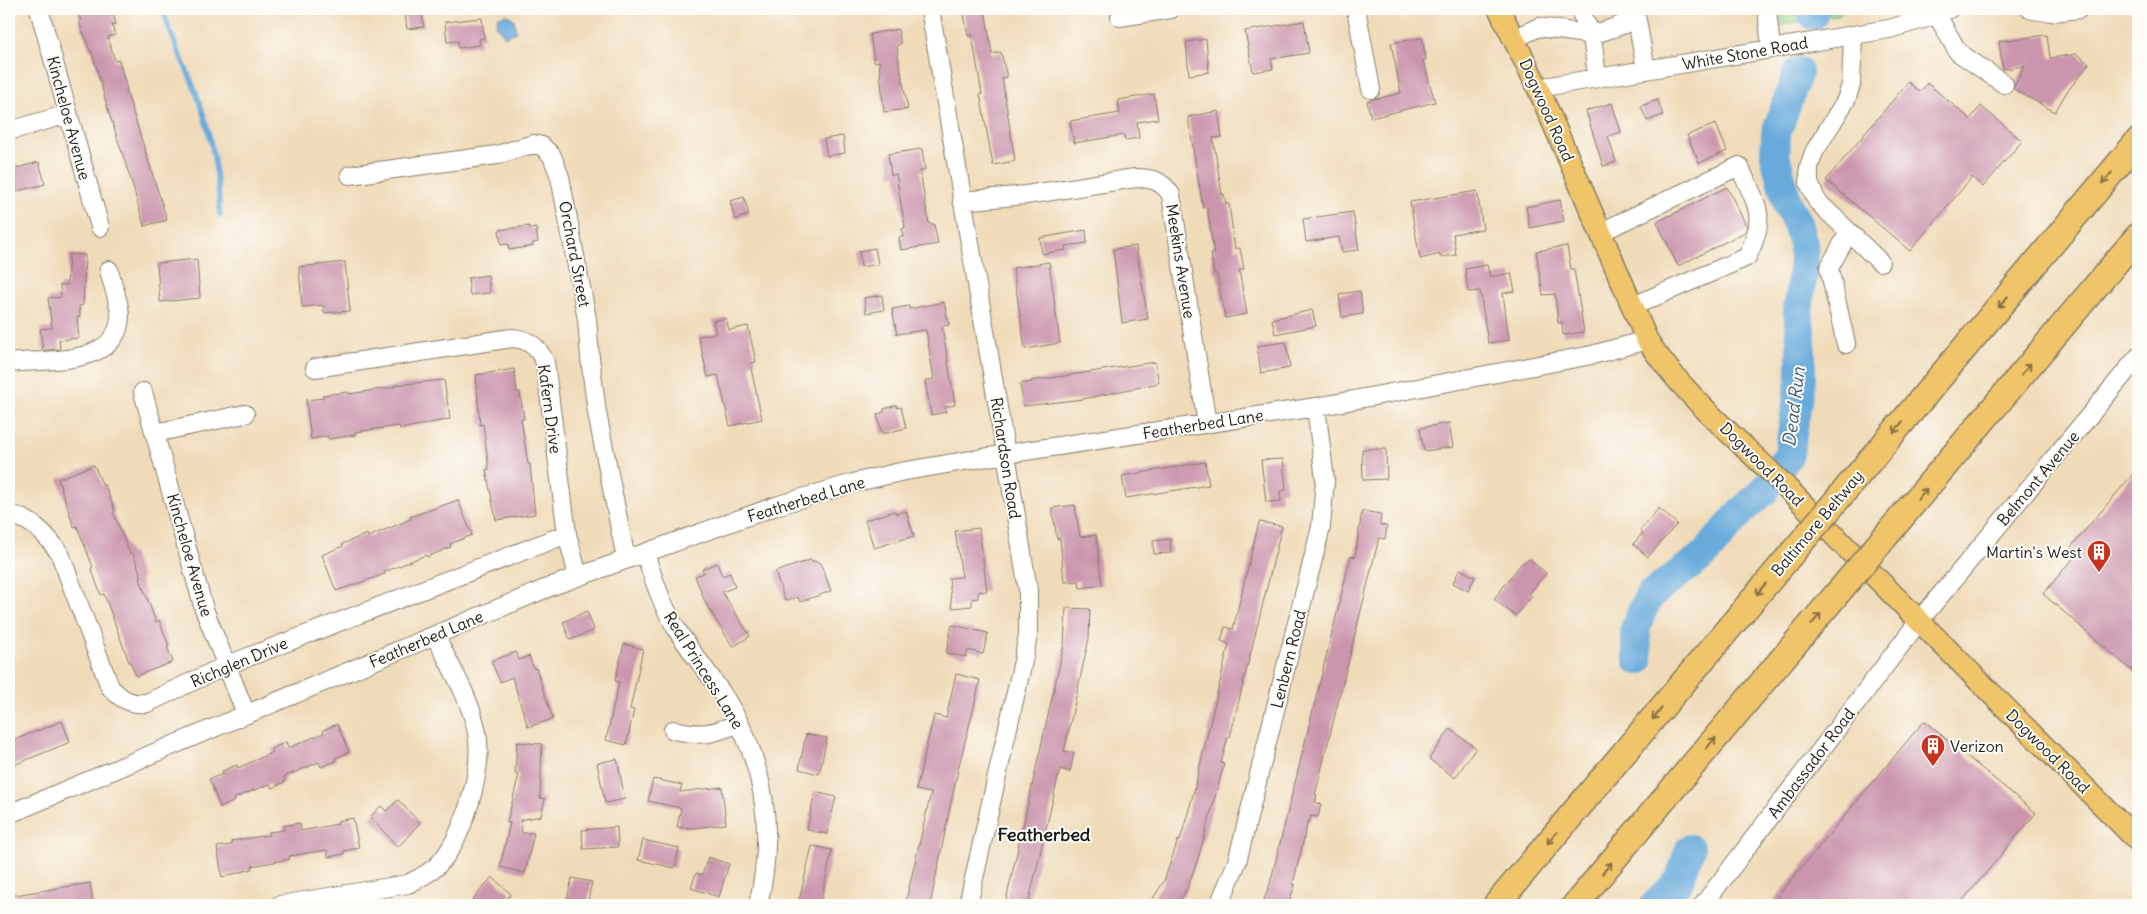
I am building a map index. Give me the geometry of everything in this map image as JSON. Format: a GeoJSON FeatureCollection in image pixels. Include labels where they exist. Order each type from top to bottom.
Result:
{"type":"FeatureCollection","features":[{"type":"Feature","properties":{"kind":"highway","name":"Baltimore Beltway"},"geometry":{"type":"LineString","coordinates":[[1496,905],[2138,141]]}},
{"type":"Feature","properties":{"kind":"highway"},"geometry":{"type":"LineString","coordinates":[[1575,905],[2138,236]]}},
{"type":"Feature","properties":{"kind":"main road","name":"Dogwood Road"},"geometry":{"type":"LineString","coordinates":[[1499,9],[1538,88],[1648,340],[1673,376],[1775,475],[2138,842]]}},
{"type":"Feature","properties":{"kind":"street","name":"Kincheloe Avenue"},"geometry":{"type":"LineString","coordinates":[[39,9],[100,227]]}},
{"type":"Feature","properties":{"kind":"street","name":"Richardson Road"},"geometry":{"type":"LineString","coordinates":[[930,9],[1028,590],[1028,634],[968,905]]}},
{"type":"Feature","properties":{"kind":"street"},"geometry":{"type":"LineString","coordinates":[[1120,17],[1171,9]]}},
{"type":"Feature","properties":{"kind":"street"},"geometry":{"type":"LineString","coordinates":[[1356,9],[1371,89]]}},
{"type":"Feature","properties":{"kind":"street"},"geometry":{"type":"LineString","coordinates":[[1579,9],[1592,35],[1597,78]]}},
{"type":"Feature","properties":{"kind":"street"},"geometry":{"type":"LineString","coordinates":[[1767,9],[1771,49]]}},
{"type":"Feature","properties":{"kind":"street"},"geometry":{"type":"LineString","coordinates":[[2030,9],[2038,12],[2079,9]]}},
{"type":"Feature","properties":{"kind":"street"},"geometry":{"type":"LineString","coordinates":[[1943,12],[1958,52],[2004,84]]}},
{"type":"Feature","properties":{"kind":"street","name":"White Stone Road"},"geometry":{"type":"LineString","coordinates":[[1538,88],[1853,35],[1903,17],[1943,12]]}},
{"type":"Feature","properties":{"kind":"street"},"geometry":{"type":"LineString","coordinates":[[1514,39],[1539,27],[1592,35],[1637,20],[1646,70]]}},
{"type":"Feature","properties":{"kind":"street"},"geometry":{"type":"LineString","coordinates":[[1853,35],[1851,85],[1846,100],[1814,152],[1809,167],[1809,183],[1817,200],[1880,262]]}},
{"type":"Feature","properties":{"kind":"street"},"geometry":{"type":"LineString","coordinates":[[9,131],[68,114]]}},
{"type":"Feature","properties":{"kind":"street","name":"Orchard Street"},"geometry":{"type":"LineString","coordinates":[[350,175],[496,155],[533,144],[542,146],[552,156],[560,176],[587,319],[597,413],[626,559]]}},
{"type":"Feature","properties":{"kind":"street"},"geometry":{"type":"LineString","coordinates":[[1601,232],[1739,166],[1759,211],[1756,240],[1747,257],[1633,306]]}},
{"type":"Feature","properties":{"kind":"street","name":"Meekins Avenue"},"geometry":{"type":"LineString","coordinates":[[962,200],[1026,195],[1135,178],[1149,178],[1159,181],[1171,195],[1207,424]]}},
{"type":"Feature","properties":{"kind":"street"},"geometry":{"type":"LineString","coordinates":[[1846,344],[1830,268],[1849,232]]}},
{"type":"Feature","properties":{"kind":"street"},"geometry":{"type":"LineString","coordinates":[[9,363],[67,359],[97,350],[114,340],[119,326],[120,313],[109,270]]}},
{"type":"Feature","properties":{"kind":"street","name":"Kafern Drive"},"geometry":{"type":"LineString","coordinates":[[315,368],[512,338],[522,339],[533,344],[545,362],[567,534],[578,576]]}},
{"type":"Feature","properties":{"kind":"street","name":"Featherbed Lane"},"geometry":{"type":"LineString","coordinates":[[9,814],[578,576],[779,505],[853,483],[900,472],[1006,454],[1316,407],[1592,355],[1648,340]]}},
{"type":"Feature","properties":{"kind":"street","name":"Belmont Avenue"},"geometry":{"type":"LineString","coordinates":[[1919,621],[2138,357]]}},
{"type":"Feature","properties":{"kind":"street","name":"Kincheloe Avenue"},"geometry":{"type":"LineString","coordinates":[[143,392],[204,609],[225,666],[246,714]]}},
{"type":"Feature","properties":{"kind":"street","name":"Lenbern Road"},"geometry":{"type":"LineString","coordinates":[[1219,905],[1237,862],[1321,527],[1325,480],[1316,407]]}},
{"type":"Feature","properties":{"kind":"street"},"geometry":{"type":"LineString","coordinates":[[155,433],[245,414]]}},
{"type":"Feature","properties":{"kind":"street","name":"Richglen Drive"},"geometry":{"type":"LineString","coordinates":[[9,514],[18,516],[34,525],[47,536],[60,554],[110,687],[118,696],[136,704],[146,703],[225,666],[567,534]]}},
{"type":"Feature","properties":{"kind":"street","name":"Real Princess Lane"},"geometry":{"type":"LineString","coordinates":[[645,553],[656,588],[666,611],[679,633],[722,693],[752,750],[761,778],[766,811],[766,875],[758,905]]}},
{"type":"Feature","properties":{"kind":"street","name":"Ambassador Road"},"geometry":{"type":"LineString","coordinates":[[1703,905],[1919,621]]}},
{"type":"Feature","properties":{"kind":"street"},"geometry":{"type":"LineString","coordinates":[[280,905],[408,884],[425,876],[438,865],[453,845],[461,828],[475,780],[479,758],[477,734],[471,710],[435,635]]}},
{"type":"Feature","properties":{"kind":"street"},"geometry":{"type":"LineString","coordinates":[[673,730],[699,735],[714,734],[739,723]]}},
{"type":"Feature","properties":{"kind":"green space"},"geometry":{"type":"Polygon","coordinates":[[[1779,9],[1843,9],[1841,14],[1775,26],[1779,9]]]}},
{"type":"Feature","properties":{"kind":"water"},"geometry":{"type":"Polygon","coordinates":[[[506,14],[514,19],[516,32],[505,37],[496,24],[498,18],[506,14]]]}},
{"type":"Feature","properties":{"kind":"building"},"geometry":{"type":"Polygon","coordinates":[[[77,9],[112,9],[116,24],[112,25],[115,35],[108,37],[115,61],[119,60],[126,90],[167,220],[144,226],[92,51],[90,51],[79,21],[81,21],[77,9]]]}},
{"type":"Feature","properties":{"kind":"building"},"geometry":{"type":"Polygon","coordinates":[[[421,9],[424,27],[407,29],[405,12],[421,9]]]}},
{"type":"Feature","properties":{"kind":"building"},"geometry":{"type":"Polygon","coordinates":[[[963,9],[985,9],[992,54],[1001,52],[1007,77],[1002,78],[1015,161],[993,165],[980,94],[982,94],[972,35],[968,36],[963,9]]]}},
{"type":"Feature","properties":{"kind":"building"},"geometry":{"type":"Polygon","coordinates":[[[482,18],[484,38],[479,39],[480,45],[458,48],[458,41],[447,42],[445,22],[482,18]]]}},
{"type":"Feature","properties":{"kind":"building"},"geometry":{"type":"Polygon","coordinates":[[[1304,21],[1309,53],[1271,59],[1273,69],[1253,72],[1245,31],[1304,21]]]}},
{"type":"Feature","properties":{"kind":"building"},"geometry":{"type":"Polygon","coordinates":[[[898,29],[901,44],[897,45],[898,57],[908,109],[884,112],[879,61],[874,62],[870,34],[898,29]]]}},
{"type":"Feature","properties":{"kind":"building"},"geometry":{"type":"Polygon","coordinates":[[[2047,35],[2050,58],[2077,54],[2089,64],[2066,93],[2055,112],[2013,89],[2025,66],[2003,69],[1999,41],[2047,35]]]}},
{"type":"Feature","properties":{"kind":"building"},"geometry":{"type":"Polygon","coordinates":[[[1422,38],[1426,60],[1423,60],[1435,102],[1371,118],[1367,101],[1401,93],[1391,43],[1422,38]]]}},
{"type":"Feature","properties":{"kind":"building"},"geometry":{"type":"Polygon","coordinates":[[[1206,39],[1209,72],[1189,75],[1186,42],[1206,39]]]}},
{"type":"Feature","properties":{"kind":"building"},"geometry":{"type":"Polygon","coordinates":[[[1908,82],[1920,92],[1927,83],[1970,119],[1981,106],[2022,141],[1983,187],[1972,177],[1910,251],[1826,180],[1908,82]]]}},
{"type":"Feature","properties":{"kind":"building"},"geometry":{"type":"Polygon","coordinates":[[[1154,94],[1158,119],[1137,122],[1139,138],[1125,140],[1124,135],[1074,143],[1070,121],[1120,113],[1118,100],[1154,94]]]}},
{"type":"Feature","properties":{"kind":"building"},"geometry":{"type":"Polygon","coordinates":[[[1658,100],[1663,115],[1647,121],[1641,106],[1658,100]]]}},
{"type":"Feature","properties":{"kind":"building"},"geometry":{"type":"Polygon","coordinates":[[[1612,103],[1621,132],[1608,136],[1616,162],[1603,166],[1586,111],[1612,103]]]}},
{"type":"Feature","properties":{"kind":"building"},"geometry":{"type":"Polygon","coordinates":[[[1218,111],[1222,137],[1213,138],[1222,195],[1224,194],[1226,204],[1229,204],[1235,249],[1240,248],[1244,269],[1239,270],[1247,314],[1225,318],[1217,274],[1214,274],[1211,253],[1214,253],[1207,207],[1203,208],[1188,117],[1218,111]]]}},
{"type":"Feature","properties":{"kind":"building"},"geometry":{"type":"Polygon","coordinates":[[[1716,124],[1727,151],[1699,163],[1687,135],[1716,124]]]}},
{"type":"Feature","properties":{"kind":"building"},"geometry":{"type":"Polygon","coordinates":[[[843,136],[845,153],[827,156],[824,139],[843,136]]]}},
{"type":"Feature","properties":{"kind":"building"},"geometry":{"type":"Polygon","coordinates":[[[922,149],[925,170],[920,171],[929,224],[934,224],[938,244],[901,250],[899,237],[903,237],[902,229],[905,228],[896,174],[891,175],[888,154],[922,149]]]}},
{"type":"Feature","properties":{"kind":"building"},"geometry":{"type":"Polygon","coordinates":[[[39,162],[45,184],[9,193],[9,170],[39,162]]]}},
{"type":"Feature","properties":{"kind":"building"},"geometry":{"type":"Polygon","coordinates":[[[1727,187],[1747,227],[1745,232],[1678,266],[1657,222],[1727,187]]]}},
{"type":"Feature","properties":{"kind":"building"},"geometry":{"type":"Polygon","coordinates":[[[1477,191],[1483,229],[1453,234],[1456,255],[1440,257],[1440,254],[1420,259],[1410,202],[1477,191]]]}},
{"type":"Feature","properties":{"kind":"building"},"geometry":{"type":"Polygon","coordinates":[[[744,197],[749,215],[735,219],[730,201],[744,197]]]}},
{"type":"Feature","properties":{"kind":"building"},"geometry":{"type":"Polygon","coordinates":[[[1560,200],[1564,221],[1530,228],[1526,207],[1560,200]]]}},
{"type":"Feature","properties":{"kind":"building"},"geometry":{"type":"Polygon","coordinates":[[[1353,212],[1359,250],[1342,252],[1339,237],[1306,242],[1303,219],[1353,212]]]}},
{"type":"Feature","properties":{"kind":"building"},"geometry":{"type":"Polygon","coordinates":[[[529,226],[530,229],[536,228],[538,242],[533,243],[533,246],[509,250],[508,244],[501,245],[499,230],[529,226]]]}},
{"type":"Feature","properties":{"kind":"building"},"geometry":{"type":"Polygon","coordinates":[[[1086,230],[1087,243],[1065,246],[1066,250],[1042,254],[1040,238],[1086,230]]]}},
{"type":"Feature","properties":{"kind":"building"},"geometry":{"type":"Polygon","coordinates":[[[1136,246],[1148,319],[1122,323],[1113,249],[1136,246]]]}},
{"type":"Feature","properties":{"kind":"building"},"geometry":{"type":"Polygon","coordinates":[[[1567,246],[1571,269],[1574,269],[1584,332],[1563,335],[1562,322],[1558,323],[1555,294],[1543,295],[1536,251],[1567,246]]]}},
{"type":"Feature","properties":{"kind":"building"},"geometry":{"type":"Polygon","coordinates":[[[875,248],[878,264],[861,267],[859,251],[875,248]]]}},
{"type":"Feature","properties":{"kind":"building"},"geometry":{"type":"Polygon","coordinates":[[[69,254],[85,255],[83,305],[79,306],[80,317],[77,317],[79,338],[59,340],[60,349],[43,350],[40,329],[52,328],[48,298],[61,297],[60,285],[67,285],[69,254]]]}},
{"type":"Feature","properties":{"kind":"building"},"geometry":{"type":"Polygon","coordinates":[[[197,259],[200,298],[160,302],[157,263],[197,259]]]}},
{"type":"Feature","properties":{"kind":"building"},"geometry":{"type":"Polygon","coordinates":[[[345,262],[350,311],[324,313],[323,305],[302,307],[299,267],[345,262]]]}},
{"type":"Feature","properties":{"kind":"building"},"geometry":{"type":"Polygon","coordinates":[[[1049,262],[1060,343],[1025,349],[1013,268],[1049,262]]]}},
{"type":"Feature","properties":{"kind":"building"},"geometry":{"type":"Polygon","coordinates":[[[1487,265],[1490,277],[1511,273],[1515,291],[1503,293],[1509,340],[1488,343],[1480,291],[1468,292],[1465,269],[1487,265]]]}},
{"type":"Feature","properties":{"kind":"building"},"geometry":{"type":"Polygon","coordinates":[[[488,275],[490,293],[470,295],[468,278],[488,275]]]}},
{"type":"Feature","properties":{"kind":"building"},"geometry":{"type":"Polygon","coordinates":[[[1360,291],[1363,314],[1342,317],[1339,294],[1360,291]]]}},
{"type":"Feature","properties":{"kind":"building"},"geometry":{"type":"Polygon","coordinates":[[[882,295],[884,310],[866,313],[864,298],[882,295]]]}},
{"type":"Feature","properties":{"kind":"building"},"geometry":{"type":"Polygon","coordinates":[[[944,302],[949,325],[942,326],[955,405],[945,407],[946,412],[931,415],[925,381],[934,379],[926,330],[897,334],[892,309],[909,306],[909,309],[944,302]]]}},
{"type":"Feature","properties":{"kind":"building"},"geometry":{"type":"Polygon","coordinates":[[[1312,310],[1316,326],[1275,334],[1272,319],[1312,310]]]}},
{"type":"Feature","properties":{"kind":"building"},"geometry":{"type":"Polygon","coordinates":[[[726,318],[729,330],[748,326],[756,362],[750,364],[762,419],[730,426],[718,375],[708,377],[698,336],[716,333],[713,321],[726,318]]]}},
{"type":"Feature","properties":{"kind":"building"},"geometry":{"type":"Polygon","coordinates":[[[1286,342],[1290,368],[1261,373],[1257,346],[1286,342]]]}},
{"type":"Feature","properties":{"kind":"building"},"geometry":{"type":"Polygon","coordinates":[[[1155,362],[1159,383],[1083,399],[1024,406],[1020,384],[1155,362]]]}},
{"type":"Feature","properties":{"kind":"building"},"geometry":{"type":"Polygon","coordinates":[[[514,369],[517,392],[520,392],[524,419],[521,419],[528,464],[530,464],[535,514],[496,520],[486,470],[489,469],[483,424],[480,425],[476,375],[514,369]]]}},
{"type":"Feature","properties":{"kind":"building"},"geometry":{"type":"Polygon","coordinates":[[[444,380],[450,419],[400,429],[399,426],[355,432],[355,435],[328,439],[328,436],[311,439],[306,400],[323,398],[323,395],[348,392],[349,394],[395,387],[394,385],[444,380]]]}},
{"type":"Feature","properties":{"kind":"building"},"geometry":{"type":"Polygon","coordinates":[[[897,405],[897,408],[901,407],[906,428],[882,434],[877,414],[884,412],[884,409],[897,405]]]}},
{"type":"Feature","properties":{"kind":"building"},"geometry":{"type":"Polygon","coordinates":[[[1449,423],[1453,447],[1424,451],[1420,428],[1449,423]]]}},
{"type":"Feature","properties":{"kind":"building"},"geometry":{"type":"Polygon","coordinates":[[[1362,449],[1386,449],[1387,479],[1363,480],[1362,449]]]}},
{"type":"Feature","properties":{"kind":"building"},"geometry":{"type":"Polygon","coordinates":[[[1283,459],[1286,490],[1280,491],[1281,501],[1266,502],[1261,460],[1283,459]]]}},
{"type":"Feature","properties":{"kind":"building"},"geometry":{"type":"Polygon","coordinates":[[[1205,462],[1209,485],[1126,498],[1122,476],[1205,462]]]}},
{"type":"Feature","properties":{"kind":"building"},"geometry":{"type":"Polygon","coordinates":[[[94,465],[103,486],[105,485],[115,511],[113,512],[130,554],[133,553],[142,578],[140,579],[156,622],[159,620],[173,662],[136,676],[104,594],[101,595],[91,568],[93,567],[77,526],[74,527],[58,479],[94,465]]]}},
{"type":"Feature","properties":{"kind":"building","name":"Martin's West"},"geometry":{"type":"Polygon","coordinates":[[[2138,468],[2138,676],[2043,594],[2078,553],[2071,547],[2138,468]]]}},
{"type":"Feature","properties":{"kind":"building"},"geometry":{"type":"Polygon","coordinates":[[[458,500],[472,535],[450,544],[451,547],[427,557],[426,555],[384,572],[385,574],[336,591],[322,555],[343,546],[342,544],[367,534],[368,537],[411,519],[410,517],[458,500]]]}},
{"type":"Feature","properties":{"kind":"building"},"geometry":{"type":"Polygon","coordinates":[[[1075,505],[1080,537],[1096,535],[1102,585],[1080,588],[1079,581],[1064,582],[1060,538],[1057,539],[1052,508],[1075,505]]]}},
{"type":"Feature","properties":{"kind":"building"},"geometry":{"type":"Polygon","coordinates":[[[1659,508],[1677,524],[1648,557],[1633,544],[1643,533],[1640,530],[1659,508]]]}},
{"type":"Feature","properties":{"kind":"building"},"geometry":{"type":"Polygon","coordinates":[[[895,511],[896,514],[906,511],[914,536],[874,548],[865,520],[895,511]]]}},
{"type":"Feature","properties":{"kind":"building"},"geometry":{"type":"Polygon","coordinates":[[[1362,511],[1381,514],[1380,525],[1387,526],[1385,539],[1379,538],[1315,795],[1317,795],[1315,802],[1321,804],[1318,817],[1311,816],[1310,822],[1308,821],[1293,884],[1295,885],[1288,905],[1262,905],[1270,884],[1351,556],[1355,557],[1362,511]]]}},
{"type":"Feature","properties":{"kind":"building"},"geometry":{"type":"Polygon","coordinates":[[[1259,522],[1282,526],[1230,737],[1228,737],[1221,763],[1224,764],[1200,852],[1187,889],[1177,905],[1149,905],[1164,881],[1178,840],[1180,841],[1193,795],[1229,644],[1221,641],[1225,627],[1233,629],[1259,522]]]}},
{"type":"Feature","properties":{"kind":"building"},"geometry":{"type":"Polygon","coordinates":[[[979,528],[987,591],[978,592],[978,598],[972,599],[972,606],[952,608],[949,578],[962,577],[955,531],[979,528]]]}},
{"type":"Feature","properties":{"kind":"building"},"geometry":{"type":"Polygon","coordinates":[[[1170,539],[1171,553],[1154,554],[1153,541],[1170,539]]]}},
{"type":"Feature","properties":{"kind":"building"},"geometry":{"type":"Polygon","coordinates":[[[1529,559],[1546,573],[1529,594],[1532,596],[1515,616],[1494,599],[1520,565],[1529,559]]]}},
{"type":"Feature","properties":{"kind":"building"},"geometry":{"type":"Polygon","coordinates":[[[810,560],[820,563],[831,591],[800,602],[798,597],[785,601],[775,572],[810,560]]]}},
{"type":"Feature","properties":{"kind":"building"},"geometry":{"type":"Polygon","coordinates":[[[717,563],[722,576],[730,573],[735,587],[722,592],[750,636],[733,647],[706,604],[695,576],[704,573],[702,569],[717,563]]]}},
{"type":"Feature","properties":{"kind":"building"},"geometry":{"type":"Polygon","coordinates":[[[1460,569],[1475,577],[1468,591],[1453,583],[1460,569]]]}},
{"type":"Feature","properties":{"kind":"building"},"geometry":{"type":"Polygon","coordinates":[[[1066,608],[1090,609],[1089,638],[1064,751],[1074,753],[1070,772],[1060,769],[1028,905],[1005,905],[1064,645],[1066,608]]]}},
{"type":"Feature","properties":{"kind":"building"},"geometry":{"type":"Polygon","coordinates":[[[587,611],[594,630],[570,640],[563,622],[587,611]]]}},
{"type":"Feature","properties":{"kind":"building"},"geometry":{"type":"Polygon","coordinates":[[[952,625],[988,633],[983,654],[968,650],[966,657],[946,653],[952,625]]]}},
{"type":"Feature","properties":{"kind":"building"},"geometry":{"type":"Polygon","coordinates":[[[624,644],[643,649],[630,709],[634,710],[626,745],[606,740],[619,682],[615,681],[624,644]]]}},
{"type":"Feature","properties":{"kind":"building"},"geometry":{"type":"Polygon","coordinates":[[[516,652],[519,660],[529,656],[534,669],[536,668],[553,719],[528,727],[512,677],[500,682],[491,661],[516,652]]]}},
{"type":"Feature","properties":{"kind":"building"},"geometry":{"type":"Polygon","coordinates":[[[956,674],[980,680],[958,769],[930,905],[905,905],[931,793],[916,790],[934,715],[946,718],[956,674]]]}},
{"type":"Feature","properties":{"kind":"building"},"geometry":{"type":"Polygon","coordinates":[[[62,721],[70,742],[9,767],[9,742],[62,721]]]}},
{"type":"Feature","properties":{"kind":"building","name":"Verizon"},"geometry":{"type":"Polygon","coordinates":[[[1924,721],[2036,813],[1959,905],[1770,905],[1924,721]]]}},
{"type":"Feature","properties":{"kind":"building"},"geometry":{"type":"Polygon","coordinates":[[[337,724],[349,752],[335,758],[336,761],[321,767],[319,762],[284,777],[285,782],[272,788],[270,784],[234,798],[235,801],[220,807],[209,779],[223,774],[222,771],[237,765],[238,768],[273,752],[271,749],[286,742],[288,748],[324,733],[323,730],[337,724]]]}},
{"type":"Feature","properties":{"kind":"building"},"geometry":{"type":"Polygon","coordinates":[[[1450,729],[1476,748],[1455,778],[1429,759],[1450,729]]]}},
{"type":"Feature","properties":{"kind":"building"},"geometry":{"type":"Polygon","coordinates":[[[806,734],[827,738],[819,774],[799,769],[806,734]]]}},
{"type":"Feature","properties":{"kind":"building"},"geometry":{"type":"Polygon","coordinates":[[[517,742],[542,744],[540,798],[545,799],[541,816],[520,820],[522,833],[534,833],[525,873],[500,867],[510,823],[507,823],[519,774],[515,774],[517,742]]]}},
{"type":"Feature","properties":{"kind":"building"},"geometry":{"type":"Polygon","coordinates":[[[617,759],[625,799],[605,803],[597,763],[617,759]]]}},
{"type":"Feature","properties":{"kind":"building"},"geometry":{"type":"Polygon","coordinates":[[[653,779],[682,785],[680,792],[722,787],[726,824],[693,828],[677,827],[681,808],[648,801],[653,779]]]}},
{"type":"Feature","properties":{"kind":"building"},"geometry":{"type":"Polygon","coordinates":[[[815,792],[836,797],[827,834],[807,830],[815,792]]]}},
{"type":"Feature","properties":{"kind":"building"},"geometry":{"type":"Polygon","coordinates":[[[398,800],[420,823],[398,847],[370,817],[381,806],[386,811],[398,800]]]}},
{"type":"Feature","properties":{"kind":"building"},"geometry":{"type":"Polygon","coordinates":[[[353,818],[359,848],[344,851],[344,854],[328,857],[327,850],[289,856],[290,859],[252,866],[252,869],[222,877],[217,847],[232,845],[231,841],[269,835],[269,832],[284,830],[283,826],[300,823],[301,831],[338,824],[337,821],[353,818]]]}},
{"type":"Feature","properties":{"kind":"building"},"geometry":{"type":"Polygon","coordinates":[[[617,827],[618,847],[583,849],[582,830],[617,827]]]}},
{"type":"Feature","properties":{"kind":"building"},"geometry":{"type":"Polygon","coordinates":[[[643,840],[679,848],[675,868],[638,860],[643,840]]]}},
{"type":"Feature","properties":{"kind":"building"},"geometry":{"type":"Polygon","coordinates":[[[812,846],[832,850],[820,905],[798,905],[812,846]]]}},
{"type":"Feature","properties":{"kind":"building"},"geometry":{"type":"Polygon","coordinates":[[[708,857],[729,864],[719,897],[691,888],[696,873],[702,875],[708,857]]]}},
{"type":"Feature","properties":{"kind":"building"},"geometry":{"type":"Polygon","coordinates":[[[492,877],[511,894],[502,905],[468,905],[492,877]]]}},
{"type":"Feature","properties":{"kind":"building"},"geometry":{"type":"Polygon","coordinates":[[[572,878],[592,882],[587,905],[568,905],[566,903],[572,878]]]}},
{"type":"Feature","properties":{"kind":"building"},"geometry":{"type":"Polygon","coordinates":[[[90,883],[93,905],[9,905],[9,896],[90,883]]]}},
{"type":"Feature","properties":{"kind":"waterway"},"geometry":{"type":"LineString","coordinates":[[163,9],[208,129],[215,163],[220,215]]}},
{"type":"Feature","properties":{"kind":"waterway","name":"Dead Run"},"geometry":{"type":"LineString","coordinates":[[1813,15],[1814,9]]}},
{"type":"Feature","properties":{"kind":"waterway","name":"Dead Run"},"geometry":{"type":"LineString","coordinates":[[1638,660],[1635,629],[1650,595],[1704,555],[1742,511],[1764,491],[1789,454],[1801,376],[1801,341],[1798,311],[1804,262],[1803,244],[1797,223],[1788,206],[1775,155],[1776,133],[1798,72]]}},
{"type":"Feature","properties":{"kind":"waterway","name":"Dead Run"},"geometry":{"type":"LineString","coordinates":[[1655,905],[1679,881],[1690,849]]}},
{"type":"Feature","properties":{"kind":"place","name":"Martin's West"},"geometry":{"type":"Point","coordinates":[2099,573]}},
{"type":"Feature","properties":{"kind":"place","name":"Verizon"},"geometry":{"type":"Point","coordinates":[1933,767]}},
{"type":"Feature","properties":{"kind":"district","name":"Featherbed"},"geometry":{"type":"Point","coordinates":[1044,835]}}]}
